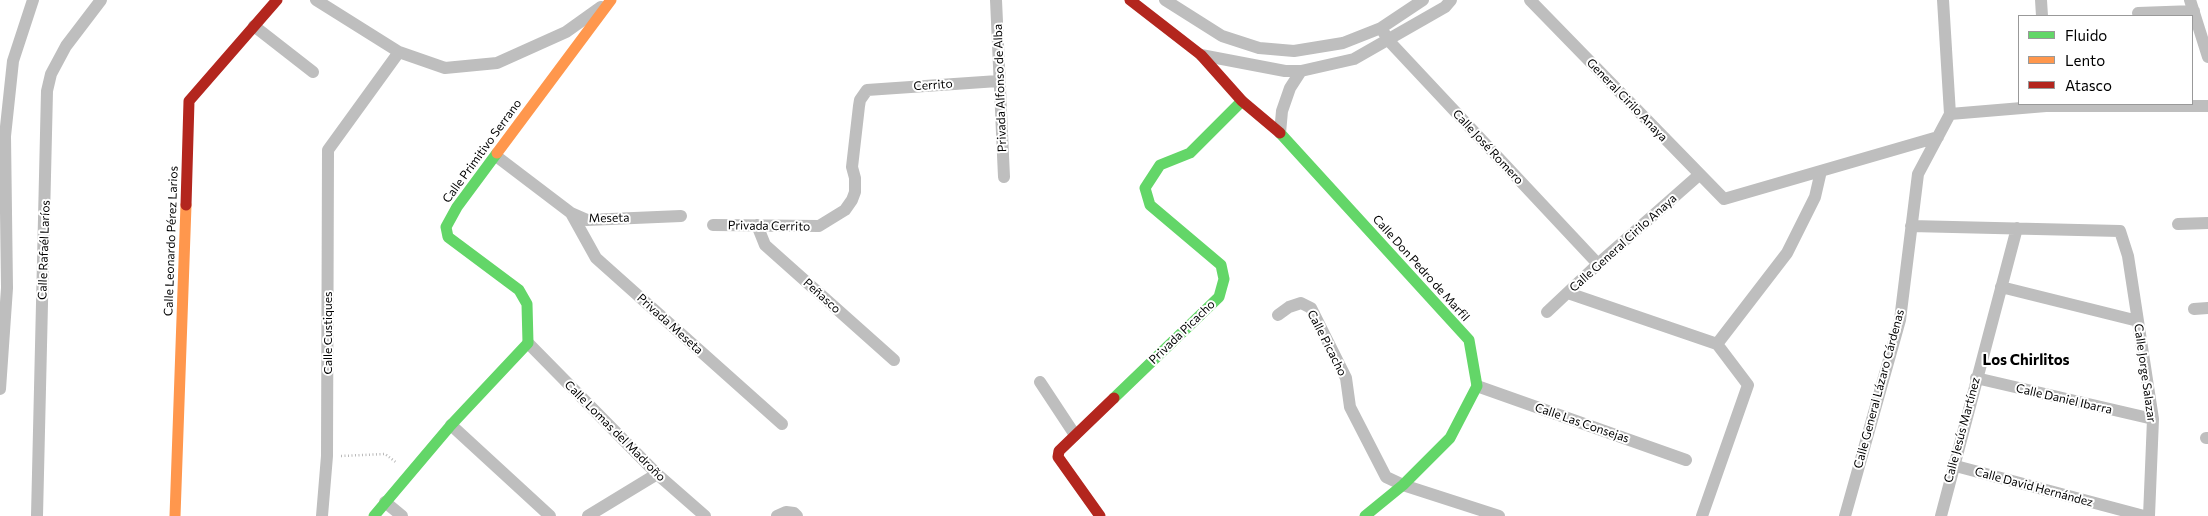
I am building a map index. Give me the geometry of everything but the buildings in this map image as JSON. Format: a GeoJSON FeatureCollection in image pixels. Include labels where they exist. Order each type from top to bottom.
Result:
{"type":"FeatureCollection","features":[{"type":"Feature","properties":{"kind":"street"},"geometry":{"type":"LineString","coordinates":[[0,389],[4,289],[2,136],[13,61],[33,0]]}},
{"type":"Feature","properties":{"kind":"street","name":"Calle Rafaél Laríos"},"geometry":{"type":"LineString","coordinates":[[36,516],[47,91],[51,74],[66,46],[101,0]]}},
{"type":"Feature","properties":{"kind":"street","name":"Calle Leonardo Pérez Larios"},"geometry":{"type":"LineString","coordinates":[[175,516],[190,100],[277,0]]}},
{"type":"Feature","properties":{"kind":"street"},"geometry":{"type":"LineString","coordinates":[[316,0],[399,52],[445,68],[497,63],[566,32],[611,0]]}},
{"type":"Feature","properties":{"kind":"street","name":"Calle Primitivo Serrano"},"geometry":{"type":"LineString","coordinates":[[528,343],[527,304],[519,290],[448,237],[446,227],[457,206],[611,0]]}},
{"type":"Feature","properties":{"kind":"street","name":"Privada Alfonso de Alba"},"geometry":{"type":"LineString","coordinates":[[996,0],[998,81],[1004,177]]}},
{"type":"Feature","properties":{"kind":"street","name":"Calle Don Pedro de Marfil"},"geometry":{"type":"LineString","coordinates":[[1130,0],[1201,54],[1242,101],[1280,133],[1469,340],[1477,386]]}},
{"type":"Feature","properties":{"kind":"street"},"geometry":{"type":"LineString","coordinates":[[1165,0],[1222,36],[1259,48],[1294,51],[1343,43],[1381,28],[1423,0]]}},
{"type":"Feature","properties":{"kind":"street"},"geometry":{"type":"LineString","coordinates":[[1201,54],[1285,72],[1301,71],[1354,59],[1389,41],[1445,7],[1450,0]]}},
{"type":"Feature","properties":{"kind":"street","name":"General Cirilo Anaya"},"geometry":{"type":"LineString","coordinates":[[1530,0],[1724,199],[1821,171]]}},
{"type":"Feature","properties":{"kind":"street"},"geometry":{"type":"LineString","coordinates":[[1943,0],[1950,114],[2046,105],[2208,106]]}},
{"type":"Feature","properties":{"kind":"street"},"geometry":{"type":"LineString","coordinates":[[2042,0],[2042,15]]}},
{"type":"Feature","properties":{"kind":"street"},"geometry":{"type":"LineString","coordinates":[[2138,13],[2192,6],[2208,57]]}},
{"type":"Feature","properties":{"kind":"street"},"geometry":{"type":"LineString","coordinates":[[254,26],[313,72]]}},
{"type":"Feature","properties":{"kind":"street","name":"Calle José Romero"},"geometry":{"type":"LineString","coordinates":[[1381,28],[1389,41],[1598,264]]}},
{"type":"Feature","properties":{"kind":"street","name":"Calle Custiques"},"geometry":{"type":"LineString","coordinates":[[322,516],[328,456],[328,150],[399,52]]}},
{"type":"Feature","properties":{"kind":"street"},"geometry":{"type":"LineString","coordinates":[[1280,133],[1282,110],[1290,88],[1301,71]]}},
{"type":"Feature","properties":{"kind":"street","name":"Cerrito"},"geometry":{"type":"LineString","coordinates":[[867,90],[998,81]]}},
{"type":"Feature","properties":{"kind":"street","name":"Privada Cerrito"},"geometry":{"type":"LineString","coordinates":[[713,225],[819,226],[845,210],[855,192],[855,178],[852,167],[858,114],[860,100],[867,90]]}},
{"type":"Feature","properties":{"kind":"street","name":"Privada Picacho"},"geometry":{"type":"LineString","coordinates":[[1100,516],[1058,457],[1059,451],[1219,297],[1224,279],[1221,265],[1150,204],[1145,188],[1160,165],[1190,153],[1242,101]]}},
{"type":"Feature","properties":{"kind":"street","name":"Calle General Lázaro Cárdenas"},"geometry":{"type":"LineString","coordinates":[[1845,516],[1900,320],[1918,174],[1950,114]]}},
{"type":"Feature","properties":{"kind":"street"},"geometry":{"type":"LineString","coordinates":[[1717,344],[1787,253],[1815,197],[1821,171],[1938,136]]}},
{"type":"Feature","properties":{"kind":"street","name":"Meseta"},"geometry":{"type":"LineString","coordinates":[[496,156],[571,213],[587,220],[682,216]]}},
{"type":"Feature","properties":{"kind":"street","name":"Calle General Cirilo Anaya"},"geometry":{"type":"LineString","coordinates":[[1547,312],[1598,264],[1699,175]]}},
{"type":"Feature","properties":{"kind":"street","name":"Privada Meseta"},"geometry":{"type":"LineString","coordinates":[[571,213],[596,258],[782,424]]}},
{"type":"Feature","properties":{"kind":"street"},"geometry":{"type":"LineString","coordinates":[[2178,224],[2208,223]]}},
{"type":"Feature","properties":{"kind":"street","name":"Peñasco"},"geometry":{"type":"LineString","coordinates":[[757,225],[765,245],[894,360]]}},
{"type":"Feature","properties":{"kind":"street"},"geometry":{"type":"LineString","coordinates":[[1911,226],[2016,228]]}},
{"type":"Feature","properties":{"kind":"street","name":"Calle Jorge Salazar"},"geometry":{"type":"LineString","coordinates":[[2016,228],[2120,231],[2128,256],[2153,419],[2149,516]]}},
{"type":"Feature","properties":{"kind":"street","name":"Calle Jesús Martínez"},"geometry":{"type":"LineString","coordinates":[[1940,516],[2016,228]]}},
{"type":"Feature","properties":{"kind":"street"},"geometry":{"type":"LineString","coordinates":[[2001,287],[2138,321]]}},
{"type":"Feature","properties":{"kind":"street"},"geometry":{"type":"LineString","coordinates":[[1568,293],[1717,344],[1748,385],[1702,516]]}},
{"type":"Feature","properties":{"kind":"street","name":"Calle Picacho"},"geometry":{"type":"LineString","coordinates":[[1278,315],[1289,307],[1301,303],[1312,308],[1346,378],[1350,407],[1386,476],[1403,484]]}},
{"type":"Feature","properties":{"kind":"street"},"geometry":{"type":"LineString","coordinates":[[2194,309],[2208,308]]}},
{"type":"Feature","properties":{"kind":"street"},"geometry":{"type":"LineString","coordinates":[[374,516],[451,425],[528,343]]}},
{"type":"Feature","properties":{"kind":"street","name":"Calle Lomas del Madroño"},"geometry":{"type":"LineString","coordinates":[[528,343],[657,474],[704,516]]}},
{"type":"Feature","properties":{"kind":"street","name":"Calle Daniel Ibarra"},"geometry":{"type":"LineString","coordinates":[[1976,378],[2153,419]]}},
{"type":"Feature","properties":{"kind":"street"},"geometry":{"type":"LineString","coordinates":[[1040,382],[1075,435]]}},
{"type":"Feature","properties":{"kind":"street"},"geometry":{"type":"LineString","coordinates":[[1365,516],[1403,484],[1450,438],[1477,386]]}},
{"type":"Feature","properties":{"kind":"street","name":"Calle Las Consejas"},"geometry":{"type":"LineString","coordinates":[[1477,386],[1686,460]]}},
{"type":"Feature","properties":{"kind":"street"},"geometry":{"type":"LineString","coordinates":[[451,425],[550,516]]}},
{"type":"Feature","properties":{"kind":"street","name":"Calle David Hernández"},"geometry":{"type":"LineString","coordinates":[[1952,465],[2144,516]]}},
{"type":"Feature","properties":{"kind":"street"},"geometry":{"type":"LineString","coordinates":[[588,516],[657,474]]}},
{"type":"Feature","properties":{"kind":"street"},"geometry":{"type":"LineString","coordinates":[[1403,484],[1499,516]]}},
{"type":"Feature","properties":{"kind":"street"},"geometry":{"type":"LineString","coordinates":[[385,502],[402,516]]}},
{"type":"Feature","properties":{"kind":"street"},"geometry":{"type":"LineString","coordinates":[[777,516],[786,512],[795,515]]}},
{"type":"Feature","properties":{"kind":"path"},"geometry":{"type":"LineString","coordinates":[[328,456],[385,454],[411,473]]}},
{"type":"Feature","properties":{"kind":"traffic: fast"},"geometry":{"type":"LineString","coordinates":[[1114,398],[1219,297],[1224,279],[1221,265],[1150,205],[1145,188],[1160,165],[1190,153],[1242,101]]}},
{"type":"Feature","properties":{"kind":"traffic: fast"},"geometry":{"type":"LineString","coordinates":[[1280,133],[1469,340],[1477,386],[1450,438],[1403,485],[1365,516]]}},
{"type":"Feature","properties":{"kind":"traffic: fast"},"geometry":{"type":"LineString","coordinates":[[374,516],[451,425],[528,343],[527,304],[519,290],[448,237],[446,227],[457,207],[497,153]]}},
{"type":"Feature","properties":{"kind":"traffic: slow"},"geometry":{"type":"LineString","coordinates":[[497,153],[611,0]]}},
{"type":"Feature","properties":{"kind":"traffic: slow"},"geometry":{"type":"LineString","coordinates":[[175,516],[186,205]]}},
{"type":"Feature","properties":{"kind":"traffic: jam"},"geometry":{"type":"LineString","coordinates":[[186,205],[189,101],[277,0]]}},
{"type":"Feature","properties":{"kind":"traffic: jam"},"geometry":{"type":"LineString","coordinates":[[1130,0],[1201,55],[1242,101],[1280,133]]}},
{"type":"Feature","properties":{"kind":"traffic: jam"},"geometry":{"type":"LineString","coordinates":[[1100,516],[1058,457],[1059,451],[1114,398]]}},
{"type":"Feature","properties":{"kind":"district","name":"Los Chirlitos"},"geometry":{"type":"Point","coordinates":[2026,360]}}]}
